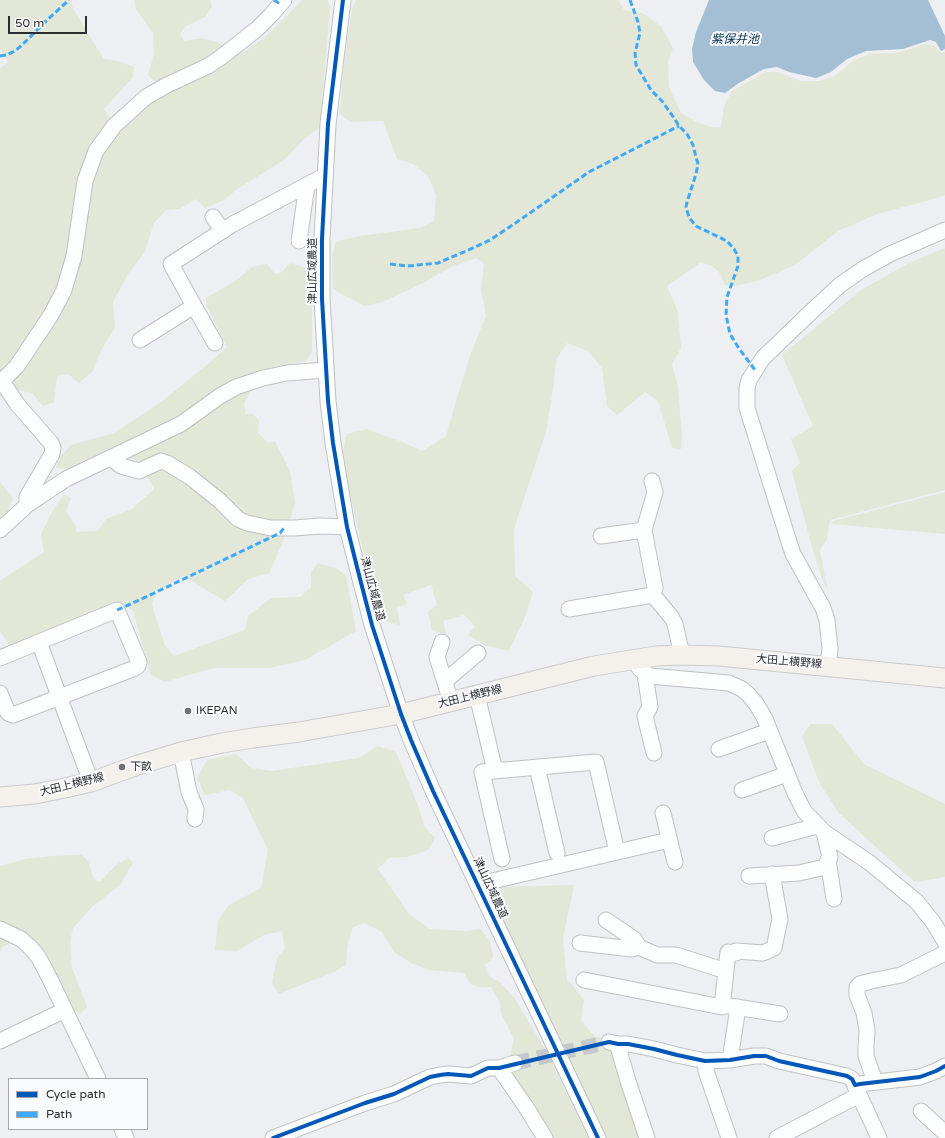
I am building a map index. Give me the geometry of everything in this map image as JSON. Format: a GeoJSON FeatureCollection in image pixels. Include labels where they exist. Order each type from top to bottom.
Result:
{"type":"FeatureCollection","features":[{"type":"Feature","properties":{"kind":"main road","name":"大田上横野線"},"geometry":{"type":"LineString","coordinates":[[0,797],[35,794],[91,782],[138,765],[181,752],[254,738],[299,732],[401,714],[594,666],[640,666],[656,656],[719,656],[945,678]]}},
{"type":"Feature","properties":{"kind":"street"},"geometry":{"type":"LineString","coordinates":[[27,505],[28,497],[54,448],[51,442],[17,404],[1,382],[17,366],[51,315],[64,290],[74,256],[85,181],[96,151],[114,126],[146,97],[214,62],[257,29],[284,0]]}},
{"type":"Feature","properties":{"kind":"street","name":"津山広域農道"},"geometry":{"type":"LineString","coordinates":[[343,0],[328,124],[324,176],[322,299],[325,370],[333,443],[347,527],[372,625],[411,740],[433,791],[598,1138]]}},
{"type":"Feature","properties":{"kind":"street"},"geometry":{"type":"LineString","coordinates":[[215,343],[172,264],[233,224],[324,176]]}},
{"type":"Feature","properties":{"kind":"street"},"geometry":{"type":"LineString","coordinates":[[299,241],[307,185]]}},
{"type":"Feature","properties":{"kind":"street"},"geometry":{"type":"LineString","coordinates":[[213,217],[223,231]]}},
{"type":"Feature","properties":{"kind":"street"},"geometry":{"type":"LineString","coordinates":[[828,666],[830,648],[827,620],[823,608],[793,554],[747,408],[746,388],[749,380],[763,358],[840,285],[890,254],[945,230]]}},
{"type":"Feature","properties":{"kind":"street"},"geometry":{"type":"LineString","coordinates":[[140,340],[194,306]]}},
{"type":"Feature","properties":{"kind":"street"},"geometry":{"type":"LineString","coordinates":[[0,530],[27,505],[66,479],[181,424],[220,396],[236,387],[263,378],[287,373],[325,370]]}},
{"type":"Feature","properties":{"kind":"street"},"geometry":{"type":"LineString","coordinates":[[110,458],[121,466],[139,472],[162,462],[166,463],[190,477],[220,501],[238,519],[247,523],[271,528],[321,526],[347,527]]}},
{"type":"Feature","properties":{"kind":"street"},"geometry":{"type":"LineString","coordinates":[[652,481],[655,492],[644,530],[655,588],[653,595]]}},
{"type":"Feature","properties":{"kind":"street"},"geometry":{"type":"LineString","coordinates":[[601,536],[644,530]]}},
{"type":"Feature","properties":{"kind":"street"},"geometry":{"type":"LineString","coordinates":[[569,609],[653,595]]}},
{"type":"Feature","properties":{"kind":"street"},"geometry":{"type":"LineString","coordinates":[[653,595],[672,618],[675,624],[682,655]]}},
{"type":"Feature","properties":{"kind":"street"},"geometry":{"type":"LineString","coordinates":[[0,658],[117,610],[139,662],[138,666],[135,668],[13,715],[8,712],[0,693]]}},
{"type":"Feature","properties":{"kind":"street"},"geometry":{"type":"LineString","coordinates":[[39,642],[91,782]]}},
{"type":"Feature","properties":{"kind":"street"},"geometry":{"type":"LineString","coordinates":[[442,642],[437,657],[451,702]]}},
{"type":"Feature","properties":{"kind":"street"},"geometry":{"type":"LineString","coordinates":[[445,681],[478,653]]}},
{"type":"Feature","properties":{"kind":"street"},"geometry":{"type":"LineString","coordinates":[[640,666],[650,676],[729,683],[736,686],[753,699],[765,719],[787,774],[804,811],[821,829],[870,863],[917,902],[933,922],[945,942]]}},
{"type":"Feature","properties":{"kind":"street"},"geometry":{"type":"LineString","coordinates":[[640,666],[650,707],[645,716],[654,753]]}},
{"type":"Feature","properties":{"kind":"street"},"geometry":{"type":"LineString","coordinates":[[478,695],[495,771]]}},
{"type":"Feature","properties":{"kind":"street"},"geometry":{"type":"LineString","coordinates":[[718,749],[770,731]]}},
{"type":"Feature","properties":{"kind":"street"},"geometry":{"type":"LineString","coordinates":[[181,752],[189,792],[196,809],[195,819]]}},
{"type":"Feature","properties":{"kind":"street"},"geometry":{"type":"LineString","coordinates":[[502,859],[482,772],[596,762],[616,852]]}},
{"type":"Feature","properties":{"kind":"street"},"geometry":{"type":"LineString","coordinates":[[537,767],[557,853]]}},
{"type":"Feature","properties":{"kind":"street"},"geometry":{"type":"LineString","coordinates":[[742,790],[787,774]]}},
{"type":"Feature","properties":{"kind":"street"},"geometry":{"type":"LineString","coordinates":[[663,813],[675,862]]}},
{"type":"Feature","properties":{"kind":"street"},"geometry":{"type":"LineString","coordinates":[[772,838],[821,829]]}},
{"type":"Feature","properties":{"kind":"street"},"geometry":{"type":"LineString","coordinates":[[749,876],[799,873],[825,867],[830,857],[821,829]]}},
{"type":"Feature","properties":{"kind":"street"},"geometry":{"type":"LineString","coordinates":[[479,886],[488,882],[669,840]]}},
{"type":"Feature","properties":{"kind":"street"},"geometry":{"type":"LineString","coordinates":[[828,860],[834,899]]}},
{"type":"Feature","properties":{"kind":"street"},"geometry":{"type":"LineString","coordinates":[[723,1005],[728,952],[736,953],[736,951],[763,953],[774,948],[780,919],[772,874]]}},
{"type":"Feature","properties":{"kind":"street"},"geometry":{"type":"LineString","coordinates":[[606,920],[634,939],[639,947],[657,955],[676,955],[726,971]]}},
{"type":"Feature","properties":{"kind":"street"},"geometry":{"type":"LineString","coordinates":[[0,929],[21,939],[31,948],[38,958],[50,979],[98,1078]]}},
{"type":"Feature","properties":{"kind":"street"},"geometry":{"type":"LineString","coordinates":[[580,943],[632,949],[639,947]]}},
{"type":"Feature","properties":{"kind":"street"},"geometry":{"type":"LineString","coordinates":[[875,1082],[866,1056],[867,1030],[857,987],[860,984],[901,975],[945,953]]}},
{"type":"Feature","properties":{"kind":"street"},"geometry":{"type":"LineString","coordinates":[[584,980],[722,1007],[723,1005],[780,1014]]}},
{"type":"Feature","properties":{"kind":"street"},"geometry":{"type":"LineString","coordinates":[[730,1060],[738,1007]]}},
{"type":"Feature","properties":{"kind":"street"},"geometry":{"type":"LineString","coordinates":[[0,1041],[65,1010]]}},
{"type":"Feature","properties":{"kind":"street"},"geometry":{"type":"LineString","coordinates":[[647,1138],[619,1050],[614,1043],[654,1049],[705,1061],[766,1056],[779,1061],[847,1076],[852,1079],[880,1138]]}},
{"type":"Feature","properties":{"kind":"street"},"geometry":{"type":"LineString","coordinates":[[705,1061],[706,1071],[729,1138]]}},
{"type":"Feature","properties":{"kind":"street"},"geometry":{"type":"LineString","coordinates":[[273,1138],[365,1103],[394,1094],[430,1078],[448,1074],[471,1076],[488,1068],[498,1068],[515,1063]]}},
{"type":"Feature","properties":{"kind":"street"},"geometry":{"type":"LineString","coordinates":[[777,1138],[857,1090],[860,1084],[920,1077],[945,1066]]}},
{"type":"Feature","properties":{"kind":"street"},"geometry":{"type":"LineString","coordinates":[[498,1068],[526,1107],[545,1138]]}},
{"type":"Feature","properties":{"kind":"street"},"geometry":{"type":"LineString","coordinates":[[921,1111],[945,1133]]}},
{"type":"Feature","properties":{"kind":"shaded area"},"geometry":{"type":"Polygon","coordinates":[[[0,0],[71,0],[72,6],[104,59],[119,61],[134,67],[133,77],[104,109],[113,122],[159,85],[148,75],[154,54],[153,33],[136,9],[134,0],[210,0],[212,7],[205,17],[186,26],[180,34],[184,41],[202,38],[218,42],[230,56],[244,52],[269,34],[302,0],[328,0],[330,7],[320,127],[304,139],[285,159],[236,190],[224,200],[205,208],[196,199],[179,209],[166,210],[154,223],[144,253],[128,274],[113,302],[115,328],[100,352],[93,371],[79,383],[68,374],[57,376],[54,402],[43,406],[32,393],[13,389],[0,397],[0,68],[8,62],[0,47],[0,0]]]}},
{"type":"Feature","properties":{"kind":"shaded area"},"geometry":{"type":"Polygon","coordinates":[[[356,0],[618,0],[624,10],[642,13],[661,26],[673,48],[668,63],[669,87],[681,113],[697,122],[711,127],[721,127],[724,106],[732,91],[766,72],[777,72],[801,81],[819,81],[833,77],[853,61],[869,54],[896,53],[926,44],[933,45],[942,53],[945,52],[945,195],[877,214],[838,231],[795,265],[760,280],[736,286],[725,285],[719,272],[711,265],[700,263],[667,286],[678,312],[681,348],[672,364],[678,387],[682,437],[681,449],[672,448],[658,401],[645,392],[617,415],[607,406],[602,368],[588,351],[567,343],[556,360],[546,432],[514,529],[515,576],[533,592],[525,617],[509,651],[484,645],[468,635],[475,626],[464,615],[443,621],[446,634],[432,631],[428,612],[437,605],[431,585],[403,595],[407,604],[397,608],[400,625],[384,621],[361,543],[343,454],[346,434],[367,429],[422,451],[446,436],[471,353],[486,316],[481,290],[484,263],[476,258],[451,267],[423,283],[382,302],[364,306],[333,289],[332,258],[336,241],[420,228],[434,221],[436,195],[428,176],[413,164],[397,159],[383,121],[350,122],[340,114],[345,53],[352,9],[356,0]]]}},
{"type":"Feature","properties":{"kind":"shaded area"},"geometry":{"type":"Polygon","coordinates":[[[945,248],[945,490],[830,520],[827,539],[820,550],[827,588],[823,581],[811,544],[792,471],[800,463],[791,439],[813,426],[782,355],[861,290],[911,262],[945,248]]]}},
{"type":"Feature","properties":{"kind":"shaded area"},"geometry":{"type":"Polygon","coordinates":[[[290,263],[308,268],[312,283],[312,351],[307,361],[253,372],[249,393],[244,404],[246,414],[253,414],[259,420],[258,433],[268,443],[275,441],[290,471],[295,503],[282,544],[269,573],[248,579],[225,601],[183,576],[155,592],[152,605],[165,646],[174,656],[245,630],[248,616],[271,598],[300,597],[311,587],[311,572],[318,563],[336,568],[346,576],[356,631],[305,660],[269,668],[213,668],[165,682],[151,675],[133,611],[120,602],[10,646],[0,631],[0,581],[44,552],[41,534],[52,512],[64,494],[71,498],[66,511],[75,525],[77,532],[98,531],[106,519],[132,509],[154,489],[140,462],[108,449],[67,469],[56,468],[58,459],[71,445],[114,433],[161,402],[227,347],[206,305],[206,298],[237,280],[252,267],[267,264],[275,274],[282,272],[290,263]]]}},
{"type":"Feature","properties":{"kind":"shaded area"},"geometry":{"type":"Polygon","coordinates":[[[0,482],[13,498],[6,516],[0,522],[0,482]]]}},
{"type":"Feature","properties":{"kind":"shaded area"},"geometry":{"type":"Polygon","coordinates":[[[945,492],[945,534],[832,524],[833,521],[945,492]]]}},
{"type":"Feature","properties":{"kind":"shaded area"},"geometry":{"type":"Polygon","coordinates":[[[810,724],[832,724],[864,764],[945,804],[945,877],[915,882],[838,812],[819,782],[802,736],[810,724]]]}},
{"type":"Feature","properties":{"kind":"shaded area"},"geometry":{"type":"Polygon","coordinates":[[[378,746],[396,752],[419,808],[424,826],[435,838],[428,850],[407,857],[389,858],[378,869],[409,914],[430,929],[467,931],[481,929],[490,941],[493,956],[491,961],[484,965],[489,976],[501,983],[515,999],[545,1049],[589,1138],[550,1138],[508,1071],[512,1068],[510,1055],[514,1039],[501,1013],[500,1003],[491,987],[479,987],[470,984],[464,973],[429,970],[411,963],[394,952],[382,932],[364,923],[353,927],[347,947],[346,965],[334,972],[278,994],[272,982],[277,958],[285,948],[282,931],[264,935],[237,951],[215,950],[218,921],[229,905],[261,888],[268,850],[243,798],[230,790],[205,795],[197,778],[207,760],[236,754],[251,768],[272,771],[359,758],[378,746]]]}},
{"type":"Feature","properties":{"kind":"shaded area"},"geometry":{"type":"Polygon","coordinates":[[[82,855],[88,861],[94,879],[100,882],[116,865],[128,858],[133,862],[121,884],[92,907],[73,928],[70,941],[72,968],[87,1007],[80,1014],[69,1008],[41,952],[14,941],[1,948],[0,953],[0,866],[25,859],[82,855]]]}},
{"type":"Feature","properties":{"kind":"shaded area"},"geometry":{"type":"Polygon","coordinates":[[[574,885],[563,938],[567,980],[571,983],[584,1001],[581,1020],[595,1037],[607,1038],[640,1138],[605,1138],[489,892],[491,887],[574,885]]]}},
{"type":"Feature","properties":{"kind":"water","name":"紫保井池"},"geometry":{"type":"Polygon","coordinates":[[[709,0],[928,0],[945,36],[945,49],[941,51],[936,42],[930,40],[903,49],[866,51],[847,59],[831,72],[816,78],[789,72],[777,67],[764,69],[725,93],[715,91],[704,80],[693,62],[692,49],[696,32],[709,0]]]}},
{"type":"Feature","properties":{"kind":"tunnel"},"geometry":{"type":"LineString","coordinates":[[515,1063],[609,1042]]}},
{"type":"Feature","properties":{"kind":"marked path"},"geometry":{"type":"LineString","coordinates":[[0,56],[15,51],[69,0]]}},
{"type":"Feature","properties":{"kind":"marked path"},"geometry":{"type":"LineString","coordinates":[[274,0],[280,4]]}},
{"type":"Feature","properties":{"kind":"marked path"},"geometry":{"type":"LineString","coordinates":[[630,0],[638,22],[640,33],[635,53],[636,65],[651,90],[662,101],[679,126],[687,134],[693,145],[698,164],[687,202],[686,207],[688,214],[696,226],[727,241],[738,256],[738,266],[727,297],[726,315],[730,334],[755,370]]}},
{"type":"Feature","properties":{"kind":"marked path"},"geometry":{"type":"LineString","coordinates":[[390,264],[408,266],[438,263],[490,240],[589,172],[679,126]]}},
{"type":"Feature","properties":{"kind":"marked path"},"geometry":{"type":"LineString","coordinates":[[117,610],[280,533],[284,528]]}},
{"type":"Feature","properties":{"kind":"cycle path"},"geometry":{"type":"LineString","coordinates":[[343,0],[328,124],[322,239],[322,299],[328,401],[333,443],[347,527],[372,625],[411,740],[433,791],[598,1138]]}},
{"type":"Feature","properties":{"kind":"cycle path"},"geometry":{"type":"LineString","coordinates":[[273,1138],[365,1103],[394,1094],[430,1077],[448,1074],[471,1076],[488,1068],[499,1068],[609,1042],[654,1049],[705,1061],[766,1056],[779,1061],[847,1076],[852,1079],[855,1085],[920,1077],[945,1066]]}},
{"type":"Feature","properties":{"kind":"place","name":"IKEPAN"},"geometry":{"type":"Point","coordinates":[188,711]}},
{"type":"Feature","properties":{"kind":"place","name":"下畝"},"geometry":{"type":"Point","coordinates":[122,767]}}]}
